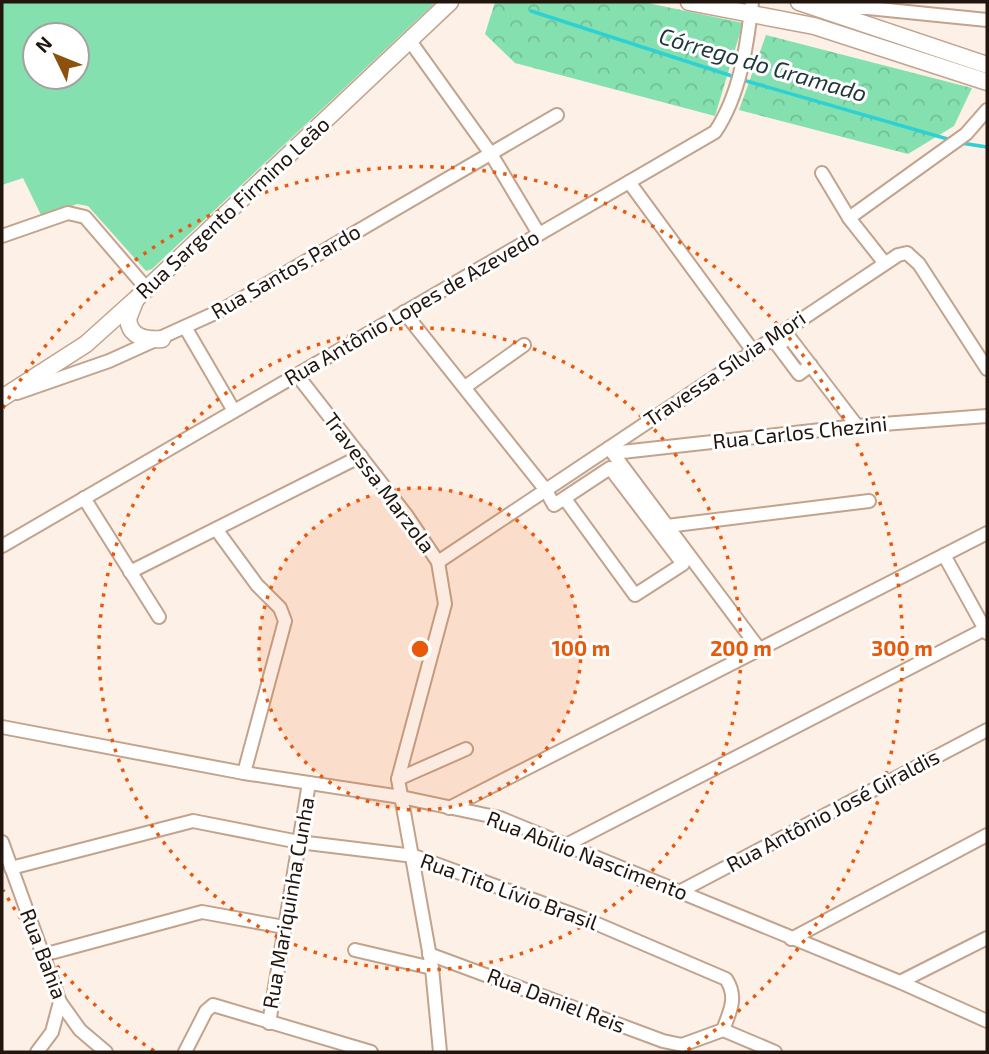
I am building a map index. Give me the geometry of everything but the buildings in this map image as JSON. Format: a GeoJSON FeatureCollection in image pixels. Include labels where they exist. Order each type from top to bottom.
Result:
{"type":"FeatureCollection","features":[{"type":"Feature","properties":{"kind":"street","name":"Rua Sargento Firmino Leão"},"geometry":{"type":"LineString","coordinates":[[2,398],[86,344],[450,2]]}},
{"type":"Feature","properties":{"kind":"street"},"geometry":{"type":"LineString","coordinates":[[689,2],[751,8],[987,82]]}},
{"type":"Feature","properties":{"kind":"street"},"geometry":{"type":"LineString","coordinates":[[799,2],[987,65]]}},
{"type":"Feature","properties":{"kind":"street","name":"Rua Antônio Lopes de Azevedo"},"geometry":{"type":"LineString","coordinates":[[2,545],[715,132],[726,115],[738,78],[751,8]]}},
{"type":"Feature","properties":{"kind":"street"},"geometry":{"type":"LineString","coordinates":[[814,26],[820,8]]}},
{"type":"Feature","properties":{"kind":"street"},"geometry":{"type":"LineString","coordinates":[[820,8],[868,8],[987,20]]}},
{"type":"Feature","properties":{"kind":"street"},"geometry":{"type":"LineString","coordinates":[[410,41],[491,154],[538,234]]}},
{"type":"Feature","properties":{"kind":"street"},"geometry":{"type":"LineString","coordinates":[[849,218],[966,134],[987,110]]}},
{"type":"Feature","properties":{"kind":"street","name":"Rua Santos Pardo"},"geometry":{"type":"LineString","coordinates":[[2,398],[162,339],[223,309],[557,115]]}},
{"type":"Feature","properties":{"kind":"street"},"geometry":{"type":"LineString","coordinates":[[822,173],[849,218],[883,261]]}},
{"type":"Feature","properties":{"kind":"street"},"geometry":{"type":"LineString","coordinates":[[629,182],[753,351]]}},
{"type":"Feature","properties":{"kind":"street"},"geometry":{"type":"LineString","coordinates":[[2,236],[68,213],[76,213],[92,225],[142,294],[129,311],[129,326],[144,340],[162,339]]}},
{"type":"Feature","properties":{"kind":"street","name":"Travessa Sílvia Mori"},"geometry":{"type":"LineString","coordinates":[[438,562],[545,489],[611,450],[883,261],[906,253],[919,264],[987,369]]}},
{"type":"Feature","properties":{"kind":"street"},"geometry":{"type":"LineString","coordinates":[[404,312],[466,387],[545,489],[554,505],[610,468],[683,564],[635,595],[565,499]]}},
{"type":"Feature","properties":{"kind":"street"},"geometry":{"type":"LineString","coordinates":[[186,327],[234,411]]}},
{"type":"Feature","properties":{"kind":"street"},"geometry":{"type":"LineString","coordinates":[[466,387],[524,345]]}},
{"type":"Feature","properties":{"kind":"street"},"geometry":{"type":"LineString","coordinates":[[811,365],[857,426]]}},
{"type":"Feature","properties":{"kind":"street","name":"Travessa Marzola"},"geometry":{"type":"LineString","coordinates":[[297,374],[438,562],[444,604],[398,779],[414,856],[432,968],[440,1052]]}},
{"type":"Feature","properties":{"kind":"street","name":"Rua Carlos Chezini"},"geometry":{"type":"LineString","coordinates":[[611,450],[987,416]]}},
{"type":"Feature","properties":{"kind":"street"},"geometry":{"type":"LineString","coordinates":[[611,450],[760,650]]}},
{"type":"Feature","properties":{"kind":"street"},"geometry":{"type":"LineString","coordinates":[[130,572],[361,456]]}},
{"type":"Feature","properties":{"kind":"street"},"geometry":{"type":"LineString","coordinates":[[84,498],[159,617]]}},
{"type":"Feature","properties":{"kind":"street"},"geometry":{"type":"LineString","coordinates":[[667,526],[869,501]]}},
{"type":"Feature","properties":{"kind":"street"},"geometry":{"type":"LineString","coordinates":[[216,529],[257,585],[280,608],[285,621],[244,773]]}},
{"type":"Feature","properties":{"kind":"street"},"geometry":{"type":"LineString","coordinates":[[449,808],[987,533]]}},
{"type":"Feature","properties":{"kind":"street"},"geometry":{"type":"LineString","coordinates":[[566,845],[986,630],[944,555]]}},
{"type":"Feature","properties":{"kind":"street","name":"Rua Abílio Nascimento"},"geometry":{"type":"LineString","coordinates":[[2,727],[244,773],[401,797],[500,818],[900,982],[987,1021]]}},
{"type":"Feature","properties":{"kind":"street","name":"Rua Antônio José Giraldis"},"geometry":{"type":"LineString","coordinates":[[679,892],[987,730]]}},
{"type":"Feature","properties":{"kind":"street"},"geometry":{"type":"LineString","coordinates":[[398,779],[466,749]]}},
{"type":"Feature","properties":{"kind":"street","name":"Rua Mariquinha Cunha"},"geometry":{"type":"LineString","coordinates":[[269,1023],[309,783]]}},
{"type":"Feature","properties":{"kind":"street","name":"Rua Tito Lívio Brasil"},"geometry":{"type":"LineString","coordinates":[[11,868],[193,821],[299,842],[414,856],[587,920],[726,979],[733,990],[733,1000],[723,1030]]}},
{"type":"Feature","properties":{"kind":"street"},"geometry":{"type":"LineString","coordinates":[[791,939],[987,835]]}},
{"type":"Feature","properties":{"kind":"street","name":"Rua Bahia"},"geometry":{"type":"LineString","coordinates":[[2,842],[60,1002],[80,1030],[106,1052]]}},
{"type":"Feature","properties":{"kind":"street"},"geometry":{"type":"LineString","coordinates":[[43,955],[202,912],[284,927]]}},
{"type":"Feature","properties":{"kind":"street"},"geometry":{"type":"LineString","coordinates":[[900,982],[987,938]]}},
{"type":"Feature","properties":{"kind":"street"},"geometry":{"type":"LineString","coordinates":[[355,950],[432,968]]}},
{"type":"Feature","properties":{"kind":"street","name":"Rua Daniel Reis"},"geometry":{"type":"LineString","coordinates":[[429,954],[663,1041],[682,1045],[723,1030]]}},
{"type":"Feature","properties":{"kind":"street"},"geometry":{"type":"LineString","coordinates":[[37,1052],[52,1032],[60,1002]]}},
{"type":"Feature","properties":{"kind":"street"},"geometry":{"type":"LineString","coordinates":[[185,1052],[206,1011],[213,1005],[371,1052]]}},
{"type":"Feature","properties":{"kind":"street"},"geometry":{"type":"LineString","coordinates":[[723,1030],[775,1052]]}},
{"type":"Feature","properties":{"kind":"green space"},"geometry":{"type":"Polygon","coordinates":[[[2,2],[436,2],[152,269],[146,271],[88,206],[77,204],[42,217],[23,178],[2,185],[2,2]]]}},
{"type":"Feature","properties":{"kind":"green space"},"geometry":{"type":"Polygon","coordinates":[[[495,2],[643,2],[743,23],[715,116],[515,63],[485,34],[495,2]]]}},
{"type":"Feature","properties":{"kind":"green space"},"geometry":{"type":"Polygon","coordinates":[[[766,35],[972,88],[954,126],[908,154],[739,110],[766,35]]]}},
{"type":"Feature","properties":{"kind":"waterway","name":"Córrego do Gramado"},"geometry":{"type":"LineString","coordinates":[[531,11],[735,77]]}},
{"type":"Feature","properties":{"kind":"waterway","name":"Córrego do Gramado"},"geometry":{"type":"LineString","coordinates":[[743,80],[951,140]]}},
{"type":"Feature","properties":{"kind":"waterway","name":"Córrego do Gramado"},"geometry":{"type":"LineString","coordinates":[[961,143],[987,147]]}}]}
